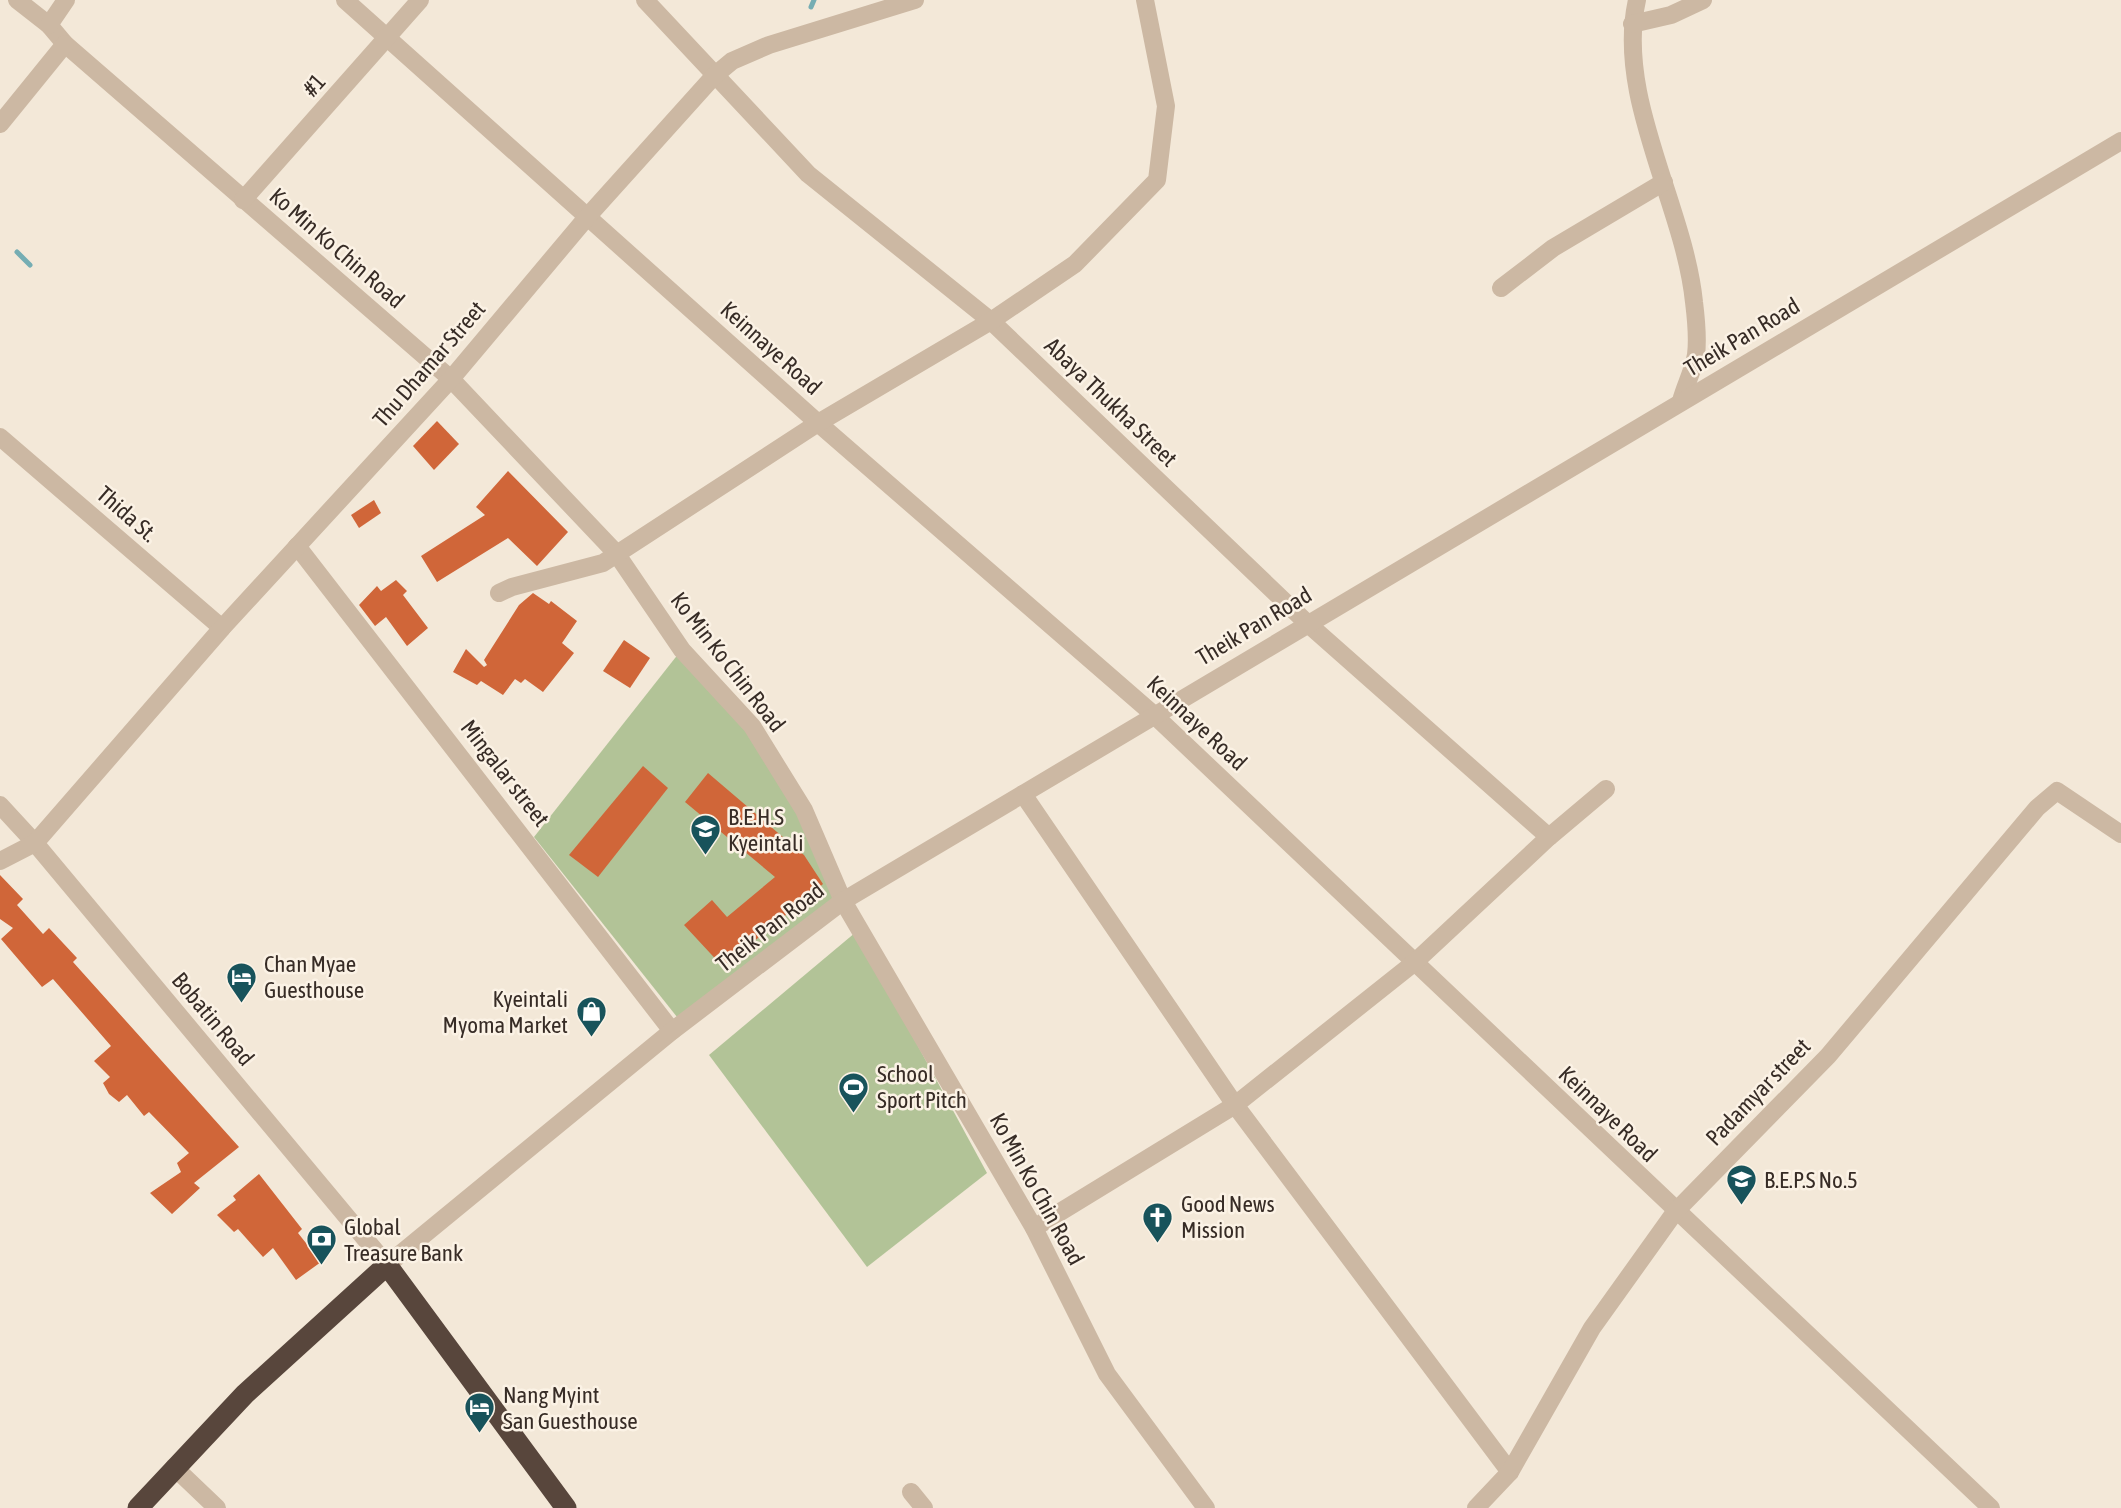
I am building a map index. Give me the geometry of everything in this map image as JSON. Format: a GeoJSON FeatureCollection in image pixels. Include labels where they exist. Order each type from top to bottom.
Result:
{"type":"FeatureCollection","features":[{"type":"Feature","properties":{"kind":"highway"},"geometry":{"type":"LineString","coordinates":[[138,1508],[245,1394],[387,1265],[566,1508]]}},
{"type":"Feature","properties":{"kind":"street","name":"Ko Min Ko Chin Road"},"geometry":{"type":"LineString","coordinates":[[17,0],[49,24],[65,44],[451,379],[616,553],[682,650],[752,726],[804,810],[843,901],[1034,1228],[1107,1374],[1206,1508]]}},
{"type":"Feature","properties":{"kind":"street"},"geometry":{"type":"LineString","coordinates":[[49,24],[66,0]]}},
{"type":"Feature","properties":{"kind":"street","name":"Keinnaye Road"},"geometry":{"type":"LineString","coordinates":[[345,0],[818,423],[1153,714],[1675,1212],[1991,1508]]}},
{"type":"Feature","properties":{"kind":"street","name":"#1"},"geometry":{"type":"LineString","coordinates":[[243,200],[420,0]]}},
{"type":"Feature","properties":{"kind":"street","name":"Abaya Thukha Street"},"geometry":{"type":"LineString","coordinates":[[645,0],[808,174],[991,321],[1307,623],[1549,837]]}},
{"type":"Feature","properties":{"kind":"street","name":"Thu Dhamar Street"},"geometry":{"type":"LineString","coordinates":[[35,843],[222,628],[451,379],[588,216],[714,76],[732,61],[769,45],[915,0]]}},
{"type":"Feature","properties":{"kind":"street"},"geometry":{"type":"LineString","coordinates":[[499,593],[512,587],[603,564],[818,423],[991,321],[1075,264],[1157,180],[1167,106],[1145,0]]}},
{"type":"Feature","properties":{"kind":"street"},"geometry":{"type":"LineString","coordinates":[[1637,0],[1632,24],[1642,102],[1653,154],[1692,277],[1696,355],[1681,401]]}},
{"type":"Feature","properties":{"kind":"street"},"geometry":{"type":"LineString","coordinates":[[1632,24],[1671,15],[1703,0]]}},
{"type":"Feature","properties":{"kind":"street"},"geometry":{"type":"LineString","coordinates":[[0,124],[65,44]]}},
{"type":"Feature","properties":{"kind":"street","name":"Theik Pan Road"},"geometry":{"type":"LineString","coordinates":[[387,1265],[672,1031],[843,901],[1153,714],[2121,141]]}},
{"type":"Feature","properties":{"kind":"street"},"geometry":{"type":"LineString","coordinates":[[1501,288],[1553,248],[1664,182]]}},
{"type":"Feature","properties":{"kind":"street","name":"Thida St."},"geometry":{"type":"LineString","coordinates":[[0,437],[222,628]]}},
{"type":"Feature","properties":{"kind":"street","name":"Mingalar street"},"geometry":{"type":"LineString","coordinates":[[297,547],[672,1031]]}},
{"type":"Feature","properties":{"kind":"street"},"geometry":{"type":"LineString","coordinates":[[1034,1228],[1235,1105],[1415,962],[1549,837],[1606,789]]}},
{"type":"Feature","properties":{"kind":"street","name":"Padamyar street"},"geometry":{"type":"LineString","coordinates":[[1476,1508],[1510,1472],[1592,1328],[1675,1212],[1828,1056],[2037,808],[2057,791],[2121,834]]}},
{"type":"Feature","properties":{"kind":"street"},"geometry":{"type":"LineString","coordinates":[[1023,794],[1235,1105],[1510,1472]]}},
{"type":"Feature","properties":{"kind":"street","name":"Bobatin Road"},"geometry":{"type":"LineString","coordinates":[[0,806],[35,843],[387,1265]]}},
{"type":"Feature","properties":{"kind":"street"},"geometry":{"type":"LineString","coordinates":[[0,861],[35,843]]}},
{"type":"Feature","properties":{"kind":"street"},"geometry":{"type":"LineString","coordinates":[[174,1467],[217,1508]]}},
{"type":"Feature","properties":{"kind":"street"},"geometry":{"type":"LineString","coordinates":[[911,1492],[924,1508]]}},
{"type":"Feature","properties":{"kind":"green space"},"geometry":{"type":"Polygon","coordinates":[[[679,653],[752,726],[846,889],[681,1022],[534,837],[679,653]]]}},
{"type":"Feature","properties":{"kind":"green space","name":"School Sport Pitch"},"geometry":{"type":"Polygon","coordinates":[[[856,932],[987,1173],[867,1267],[709,1055],[856,932]]]}},
{"type":"Feature","properties":{"kind":"building"},"geometry":{"type":"Polygon","coordinates":[[[437,421],[459,444],[434,470],[413,446],[437,421]]]}},
{"type":"Feature","properties":{"kind":"building"},"geometry":{"type":"Polygon","coordinates":[[[508,471],[568,532],[537,566],[508,538],[437,582],[421,556],[485,515],[476,507],[508,471]]]}},
{"type":"Feature","properties":{"kind":"building"},"geometry":{"type":"Polygon","coordinates":[[[374,500],[381,513],[359,528],[351,515],[374,500]]]}},
{"type":"Feature","properties":{"kind":"building"},"geometry":{"type":"Polygon","coordinates":[[[396,580],[407,591],[403,595],[428,628],[407,646],[386,617],[375,626],[359,605],[377,586],[381,591],[396,580]]]}},
{"type":"Feature","properties":{"kind":"building"},"geometry":{"type":"Polygon","coordinates":[[[533,593],[549,604],[551,601],[577,621],[562,643],[574,653],[543,692],[525,679],[521,683],[515,679],[503,695],[481,681],[477,685],[453,672],[466,649],[484,667],[487,665],[484,660],[519,605],[533,593]]]}},
{"type":"Feature","properties":{"kind":"building"},"geometry":{"type":"Polygon","coordinates":[[[624,640],[650,658],[630,688],[603,671],[624,640]]]}},
{"type":"Feature","properties":{"kind":"building"},"geometry":{"type":"Polygon","coordinates":[[[643,766],[668,788],[598,877],[569,855],[643,766]]]}},
{"type":"Feature","properties":{"kind":"building"},"geometry":{"type":"Polygon","coordinates":[[[708,773],[804,855],[823,884],[723,967],[684,925],[712,900],[727,917],[775,877],[685,802],[708,773]]]}},
{"type":"Feature","properties":{"kind":"building"},"geometry":{"type":"Polygon","coordinates":[[[0,875],[23,899],[17,905],[43,934],[49,928],[77,958],[73,962],[239,1147],[194,1183],[200,1188],[172,1214],[150,1193],[181,1172],[177,1163],[189,1153],[149,1112],[144,1116],[127,1095],[119,1102],[109,1094],[103,1083],[110,1077],[94,1061],[111,1046],[53,979],[42,987],[1,939],[13,928],[0,919],[0,875]]]}},
{"type":"Feature","properties":{"kind":"building"},"geometry":{"type":"Polygon","coordinates":[[[259,1174],[302,1229],[298,1233],[321,1262],[296,1280],[273,1248],[263,1257],[238,1229],[234,1232],[217,1215],[236,1200],[233,1196],[259,1174]]]}},
{"type":"Feature","properties":{"kind":"waterway"},"geometry":{"type":"LineString","coordinates":[[811,7],[814,0]]}},
{"type":"Feature","properties":{"kind":"waterway"},"geometry":{"type":"LineString","coordinates":[[17,252],[30,265]]}},
{"type":"Feature","properties":{"kind":"place","name":"B.E.H.S Kyeintali"},"geometry":{"type":"Point","coordinates":[705,857]}},
{"type":"Feature","properties":{"kind":"place","name":"Chan Myae Guesthouse"},"geometry":{"type":"Point","coordinates":[241,1004]}},
{"type":"Feature","properties":{"kind":"place","name":"Kyeintali Myoma Market"},"geometry":{"type":"Point","coordinates":[591,1039]}},
{"type":"Feature","properties":{"kind":"place","name":"School Sport Pitch"},"geometry":{"type":"Point","coordinates":[854,1114]}},
{"type":"Feature","properties":{"kind":"place","name":"B.E.P.S No.5"},"geometry":{"type":"Point","coordinates":[1741,1207]}},
{"type":"Feature","properties":{"kind":"place","name":"Good News Mission"},"geometry":{"type":"Point","coordinates":[1158,1244]}},
{"type":"Feature","properties":{"kind":"place","name":"Global Treasure Bank"},"geometry":{"type":"Point","coordinates":[321,1267]}},
{"type":"Feature","properties":{"kind":"place","name":"Nang Myint San Guesthouse"},"geometry":{"type":"Point","coordinates":[480,1435]}}]}
